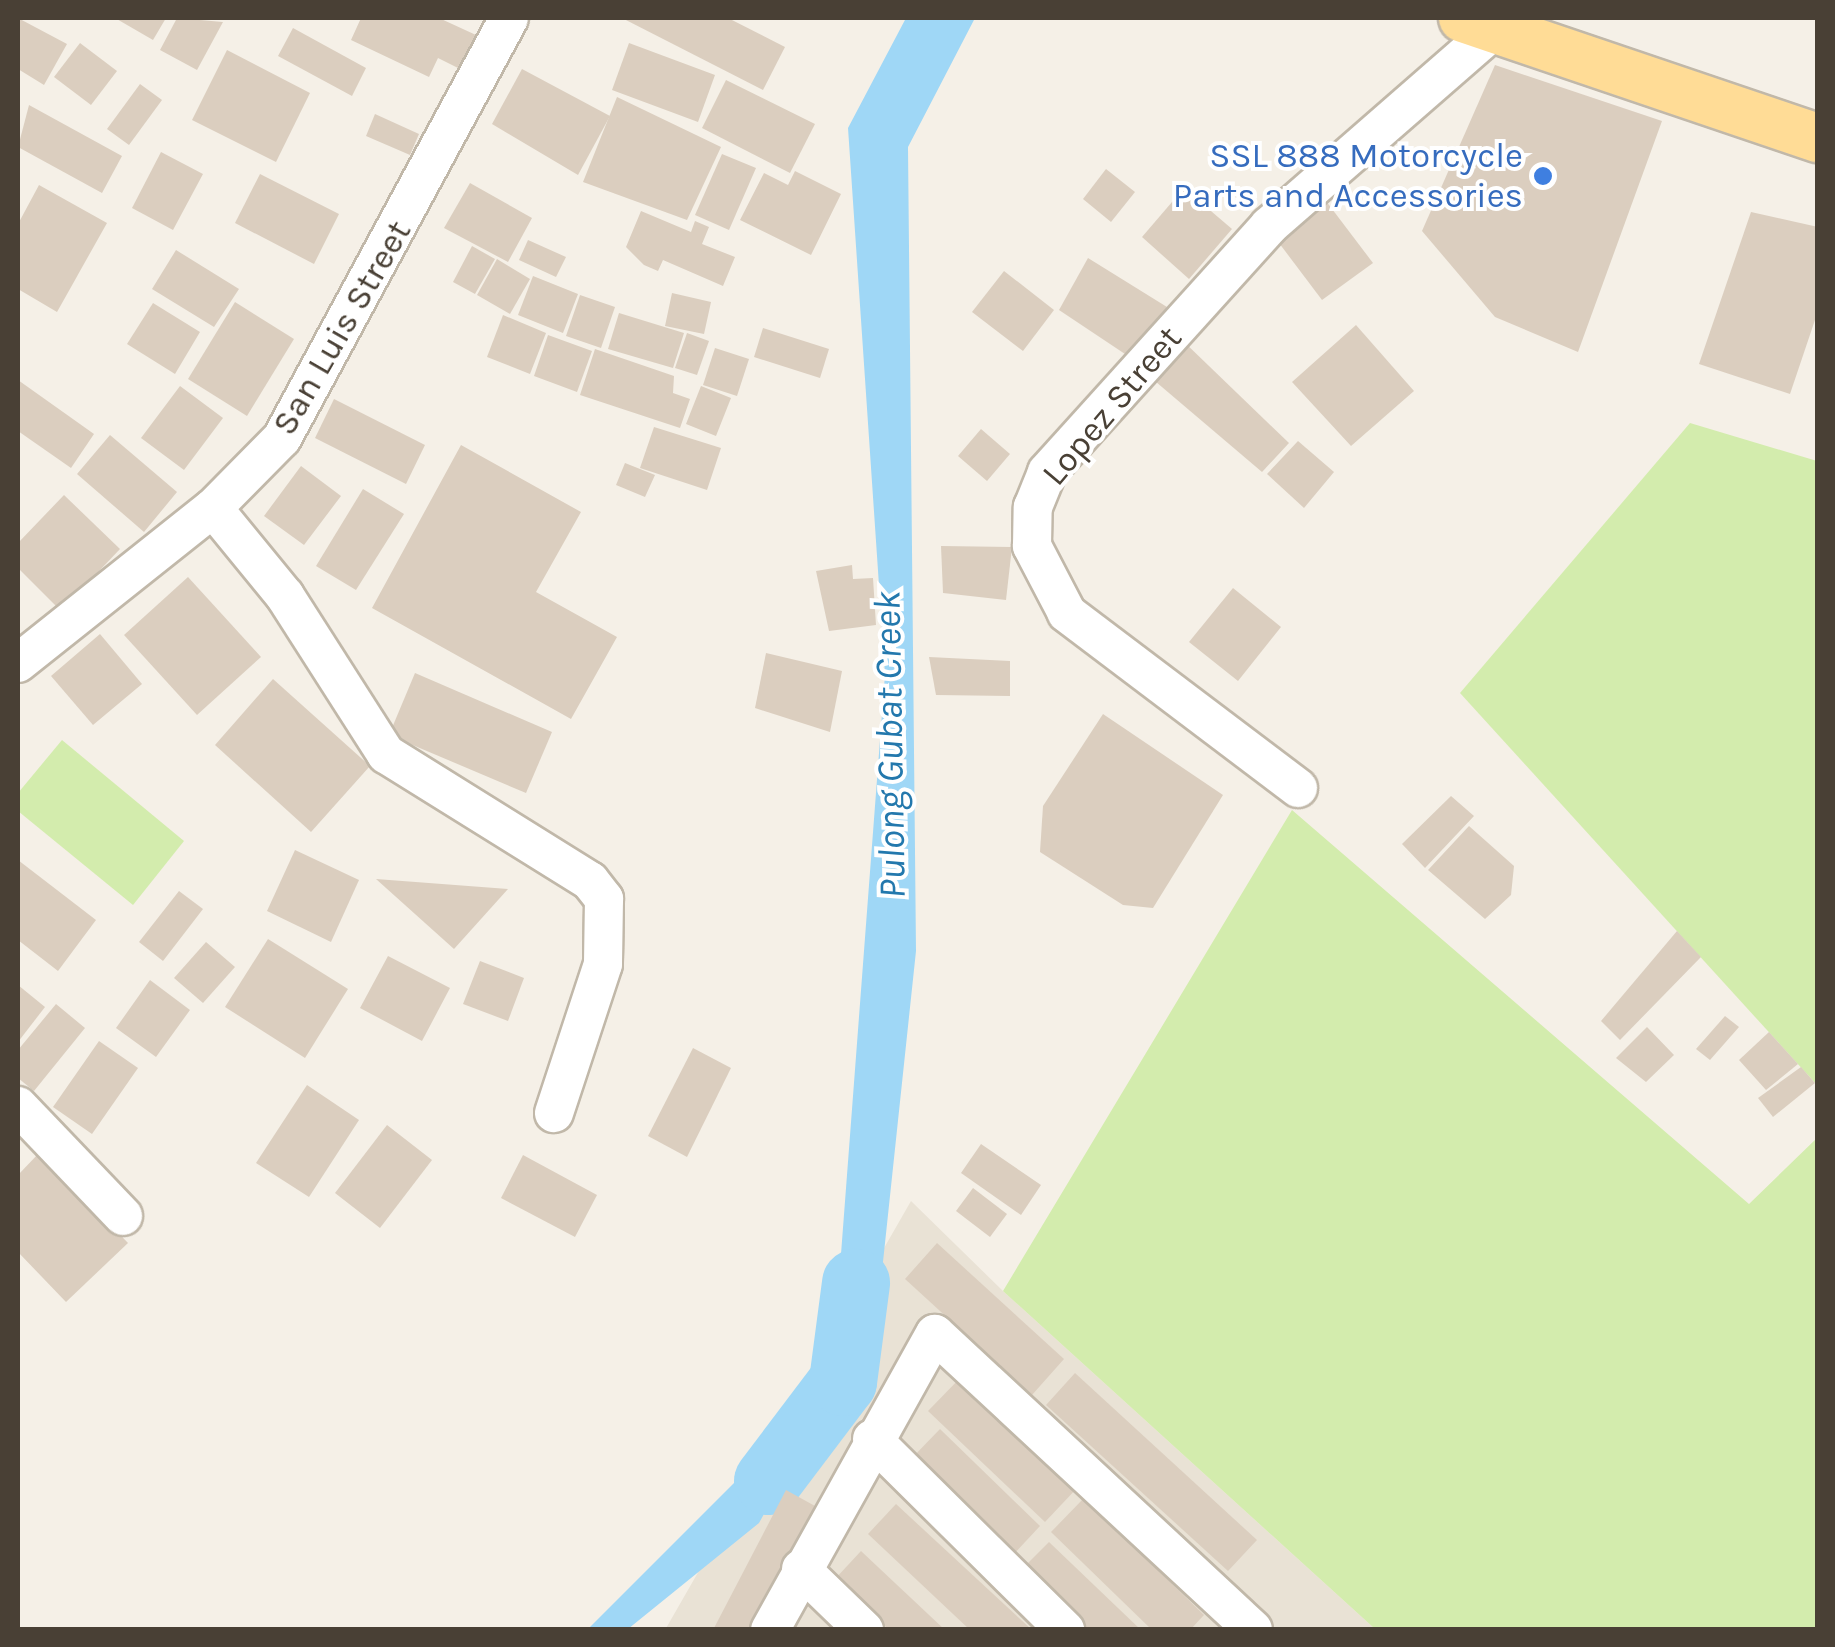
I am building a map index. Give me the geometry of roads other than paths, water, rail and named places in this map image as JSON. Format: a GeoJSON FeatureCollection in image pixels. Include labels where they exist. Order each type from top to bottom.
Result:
{"type":"FeatureCollection","features":[{"type":"Feature","properties":{"kind":"main road"},"geometry":{"type":"LineString","coordinates":[[1477,25],[1818,138]]}},
{"type":"Feature","properties":{"kind":"street","name":"San Luis Street"},"geometry":{"type":"LineString","coordinates":[[18,662],[214,508],[282,438],[331,361],[509,18]]}},
{"type":"Feature","properties":{"kind":"street","name":"Lopez Street"},"geometry":{"type":"LineString","coordinates":[[1298,788],[1067,613],[1032,546],[1033,506],[1047,472],[1270,226],[1477,25]]}},
{"type":"Feature","properties":{"kind":"street"},"geometry":{"type":"LineString","coordinates":[[214,508],[285,596],[386,754],[590,880],[604,899],[604,964],[554,1114]]}},
{"type":"Feature","properties":{"kind":"street"},"geometry":{"type":"LineString","coordinates":[[18,1106],[123,1216]]}},
{"type":"Feature","properties":{"kind":"street"},"geometry":{"type":"LineString","coordinates":[[770,1630],[872,1439],[935,1334],[1253,1630]]}},
{"type":"Feature","properties":{"kind":"street"},"geometry":{"type":"LineString","coordinates":[[872,1439],[1065,1630]]}},
{"type":"Feature","properties":{"kind":"street"},"geometry":{"type":"LineString","coordinates":[[801,1569],[864,1630]]}},
{"type":"Feature","properties":{"kind":"water"},"geometry":{"type":"Polygon","coordinates":[[[906,18],[975,18],[908,147],[916,951],[878,1309],[759,1523],[628,1629],[588,1629],[831,1386],[885,674],[848,128],[906,18]]]}},
{"type":"Feature","properties":{"kind":"waterway","name":"Pulong Gubat Creek"},"geometry":{"type":"LineString","coordinates":[[768,1481],[843,1382],[856,1283]]}},
{"type":"Feature","properties":{"kind":"place","name":"SSL 888 Motorcycle Parts and Accessories"},"geometry":{"type":"Point","coordinates":[1543,176]}}]}
